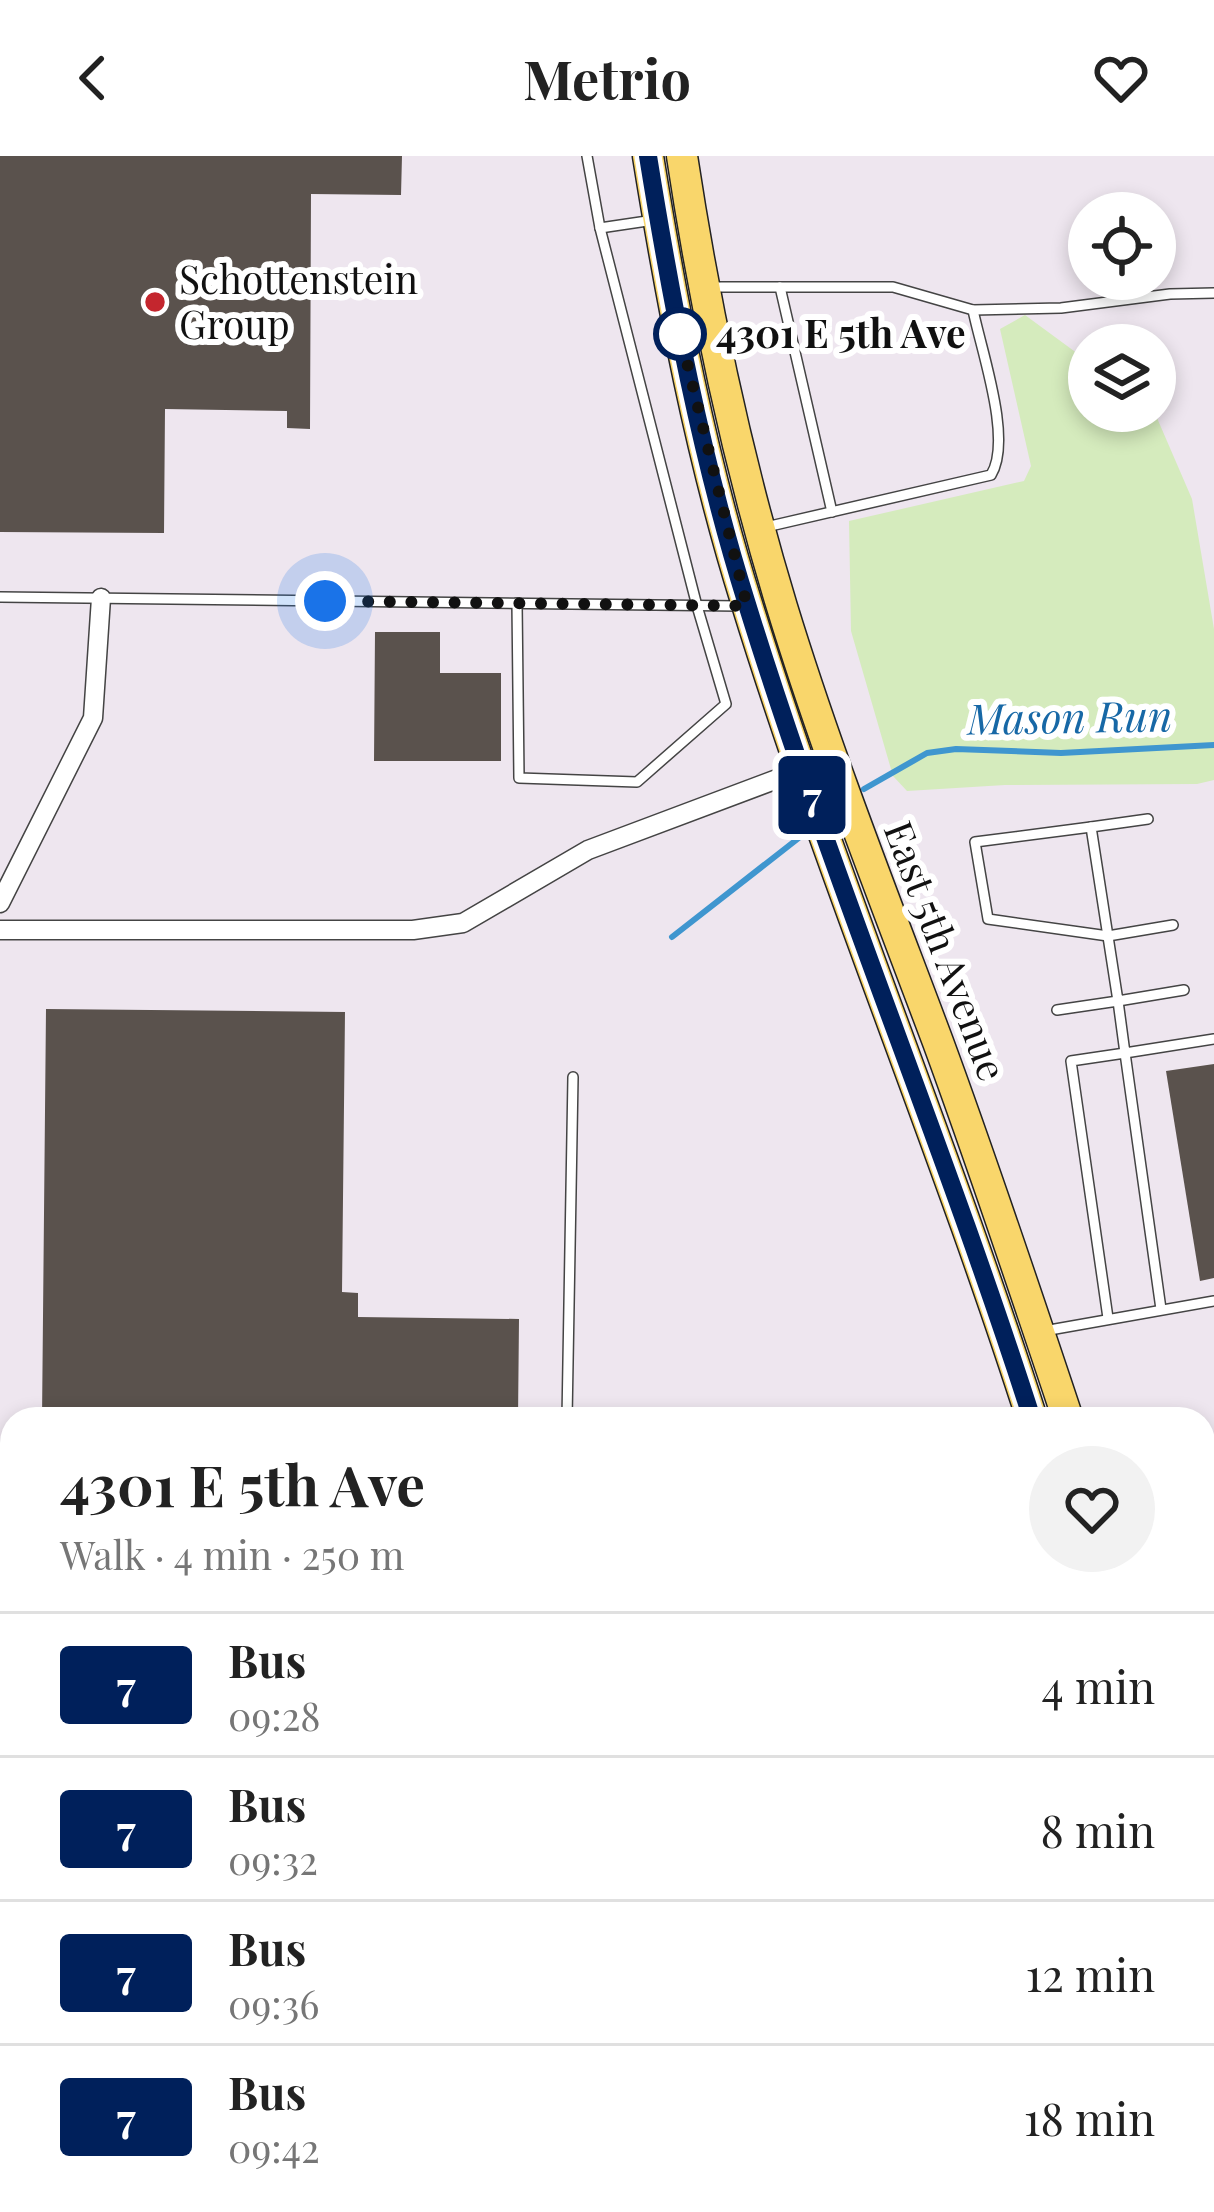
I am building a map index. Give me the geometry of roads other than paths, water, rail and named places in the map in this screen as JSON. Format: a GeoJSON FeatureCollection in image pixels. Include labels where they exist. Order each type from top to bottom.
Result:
{"type":"FeatureCollection","features":[{"type":"Feature","properties":{"kind":"main road","name":"East 5th Avenue"},"geometry":{"type":"LineString","coordinates":[[648,156],[696,406],[747,606],[979,1254],[1028,1407]]}},
{"type":"Feature","properties":{"kind":"main road","name":"East 5th Avenue"},"geometry":{"type":"LineString","coordinates":[[682,156],[742,466],[782,607],[989,1180],[1064,1407]]}},
{"type":"Feature","properties":{"kind":"street"},"geometry":{"type":"LineString","coordinates":[[0,904],[93,718],[100,598]]}},
{"type":"Feature","properties":{"kind":"street"},"geometry":{"type":"LineString","coordinates":[[0,930],[413,930],[463,923],[589,850],[833,758]]}},
{"type":"Feature","properties":{"kind":"lane"},"geometry":{"type":"LineString","coordinates":[[517,603],[519,778],[637,782],[726,704],[600,227],[587,156]]}},
{"type":"Feature","properties":{"kind":"lane"},"geometry":{"type":"LineString","coordinates":[[600,227],[658,220]]}},
{"type":"Feature","properties":{"kind":"lane"},"geometry":{"type":"LineString","coordinates":[[704,287],[892,287],[973,310],[1060,308],[1214,293]]}},
{"type":"Feature","properties":{"kind":"lane"},"geometry":{"type":"LineString","coordinates":[[780,287],[832,512]]}},
{"type":"Feature","properties":{"kind":"lane"},"geometry":{"type":"LineString","coordinates":[[760,528],[992,475],[999,463],[1000,440],[973,310]]}},
{"type":"Feature","properties":{"kind":"lane"},"geometry":{"type":"LineString","coordinates":[[0,597],[782,607]]}},
{"type":"Feature","properties":{"kind":"lane"},"geometry":{"type":"LineString","coordinates":[[1148,819],[975,842],[988,919],[1108,936],[1173,926]]}},
{"type":"Feature","properties":{"kind":"lane"},"geometry":{"type":"LineString","coordinates":[[1091,827],[1161,1309]]}},
{"type":"Feature","properties":{"kind":"lane"},"geometry":{"type":"LineString","coordinates":[[1057,1010],[1184,990]]}},
{"type":"Feature","properties":{"kind":"lane"},"geometry":{"type":"LineString","coordinates":[[1108,1318],[1071,1061],[1214,1039]]}},
{"type":"Feature","properties":{"kind":"lane"},"geometry":{"type":"LineString","coordinates":[[567,1407],[573,1077]]}},
{"type":"Feature","properties":{"kind":"lane"},"geometry":{"type":"LineString","coordinates":[[1039,1331],[1214,1301]]}},
{"type":"Feature","properties":{"kind":"waterway","name":"Mason Run"},"geometry":{"type":"LineString","coordinates":[[864,789],[927,753],[956,749],[1061,753],[1214,745]]}},
{"type":"Feature","properties":{"kind":"waterway","name":"Mason Run"},"geometry":{"type":"LineString","coordinates":[[672,937],[800,837]]}},
{"type":"Feature","properties":{"kind":"place","name":"Schottenstein Group"},"geometry":{"type":"Point","coordinates":[155,302]}},
{"type":"Feature","properties":{"kind":"place","name":"4301 E 5th Ave"},"geometry":{"type":"Point","coordinates":[680,334]}}]}
